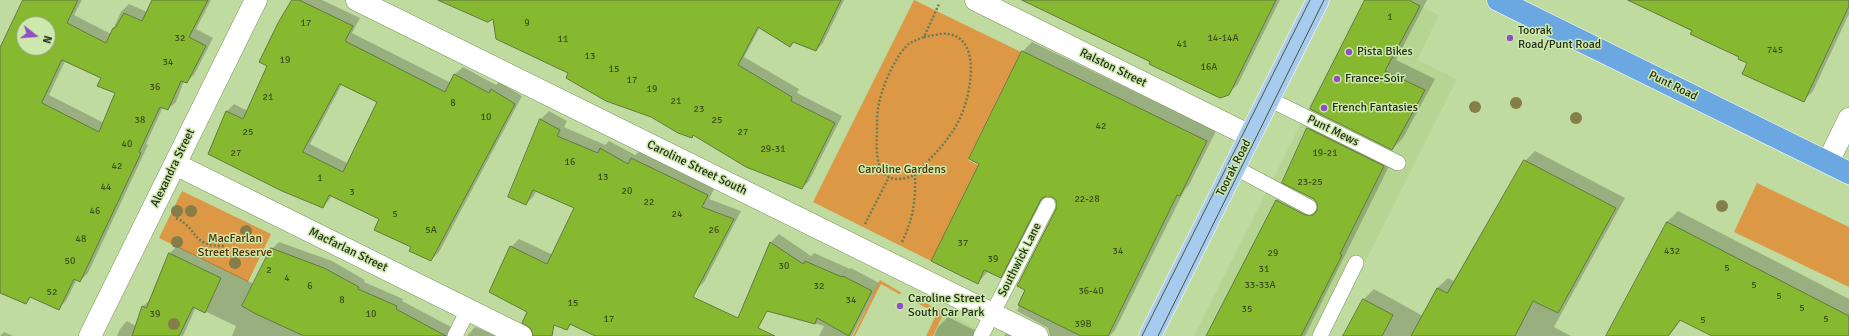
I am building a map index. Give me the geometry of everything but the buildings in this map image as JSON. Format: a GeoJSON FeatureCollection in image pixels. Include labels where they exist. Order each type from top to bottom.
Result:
{"type":"FeatureCollection","features":[{"type":"Feature","properties":{"kind":"highway","name":"Punt Road"},"geometry":{"type":"LineString","coordinates":[[1498,0],[1849,173]]}},
{"type":"Feature","properties":{"kind":"main road","name":"Toorak Road"},"geometry":{"type":"LineString","coordinates":[[1150,336],[1318,0]]}},
{"type":"Feature","properties":{"kind":"street","name":"Alexandra Street"},"geometry":{"type":"LineString","coordinates":[[90,336],[256,0]]}},
{"type":"Feature","properties":{"kind":"street","name":"Caroline Street South"},"geometry":{"type":"LineString","coordinates":[[357,0],[1037,336]]}},
{"type":"Feature","properties":{"kind":"street","name":"Ralston Street"},"geometry":{"type":"LineString","coordinates":[[976,0],[1250,136]]}},
{"type":"Feature","properties":{"kind":"street"},"geometry":{"type":"LineString","coordinates":[[1828,162],[1849,119]]}},
{"type":"Feature","properties":{"kind":"street","name":"Macfarlan Street"},"geometry":{"type":"LineString","coordinates":[[175,164],[522,336]]}},
{"type":"Feature","properties":{"kind":"lane","name":"Punt Mews"},"geometry":{"type":"LineString","coordinates":[[1268,99],[1398,162]]}},
{"type":"Feature","properties":{"kind":"lane"},"geometry":{"type":"LineString","coordinates":[[1234,167],[1309,207]]}},
{"type":"Feature","properties":{"kind":"lane","name":"Southwick Lane"},"geometry":{"type":"LineString","coordinates":[[981,336],[1048,205]]}},
{"type":"Feature","properties":{"kind":"lane"},"geometry":{"type":"LineString","coordinates":[[1320,336],[1356,263]]}},
{"type":"Feature","properties":{"kind":"lane"},"geometry":{"type":"LineString","coordinates":[[455,336],[468,310]]}},
{"type":"Feature","properties":{"kind":"path"},"geometry":{"type":"LineString","coordinates":[[924,37],[939,4]]}},
{"type":"Feature","properties":{"kind":"path"},"geometry":{"type":"LineString","coordinates":[[948,34],[962,41],[967,49],[971,73],[966,104],[953,131],[915,175],[899,179],[889,177],[882,172],[878,164],[876,155],[877,114],[880,100],[887,79],[902,52],[910,43],[924,37],[948,34]]}},
{"type":"Feature","properties":{"kind":"path"},"geometry":{"type":"LineString","coordinates":[[899,248],[909,228],[913,215],[916,188],[915,175]]}},
{"type":"Feature","properties":{"kind":"path"},"geometry":{"type":"LineString","coordinates":[[862,230],[889,177]]}},
{"type":"Feature","properties":{"kind":"path"},"geometry":{"type":"LineString","coordinates":[[184,221],[198,240],[211,246],[225,246]]}},
{"type":"Feature","properties":{"kind":"shaded area"},"geometry":{"type":"Polygon","coordinates":[[[1363,0],[1407,0],[1439,15],[1417,60],[1457,79],[1328,336],[1194,336],[1363,0]]]}},
{"type":"Feature","properties":{"kind":"shaded area"},"geometry":{"type":"Polygon","coordinates":[[[944,312],[993,336],[933,336],[944,312]]]}},
{"type":"Feature","properties":{"kind":"green space","name":"Caroline Gardens"},"geometry":{"type":"Polygon","coordinates":[[[914,0],[1021,52],[968,160],[978,165],[931,261],[813,202],[914,0]]]}},
{"type":"Feature","properties":{"kind":"green space"},"geometry":{"type":"Polygon","coordinates":[[[1757,183],[1849,227],[1849,287],[1734,232],[1757,183]]]}},
{"type":"Feature","properties":{"kind":"green space","name":"MacFarlan Street Reserve"},"geometry":{"type":"Polygon","coordinates":[[[182,191],[271,234],[248,282],[159,238],[182,191]]]}},
{"type":"Feature","properties":{"kind":"green space"},"geometry":{"type":"Polygon","coordinates":[[[880,280],[902,293],[899,294],[881,284],[855,336],[853,336],[880,280]]]}},
{"type":"Feature","properties":{"kind":"green space"},"geometry":{"type":"Polygon","coordinates":[[[919,300],[944,312],[933,336],[926,336],[937,313],[917,303],[919,300]]]}},
{"type":"Feature","properties":{"kind":"tram line"},"geometry":{"type":"LineString","coordinates":[[1142,336],[1310,0]]}},
{"type":"Feature","properties":{"kind":"tram line"},"geometry":{"type":"LineString","coordinates":[[1158,336],[1324,0]]}},
{"type":"Feature","properties":{"kind":"place","name":"Toorak Road/Punt Road"},"geometry":{"type":"Point","coordinates":[1510,38]}},
{"type":"Feature","properties":{"kind":"place","name":"Pista Bikes"},"geometry":{"type":"Point","coordinates":[1349,52]}},
{"type":"Feature","properties":{"kind":"place","name":"France-Soir"},"geometry":{"type":"Point","coordinates":[1337,79]}},
{"type":"Feature","properties":{"kind":"place","name":"French Fantasies"},"geometry":{"type":"Point","coordinates":[1324,108]}},
{"type":"Feature","properties":{"kind":"place","name":"Caroline Street South Car Park"},"geometry":{"type":"Point","coordinates":[900,306]}}]}
